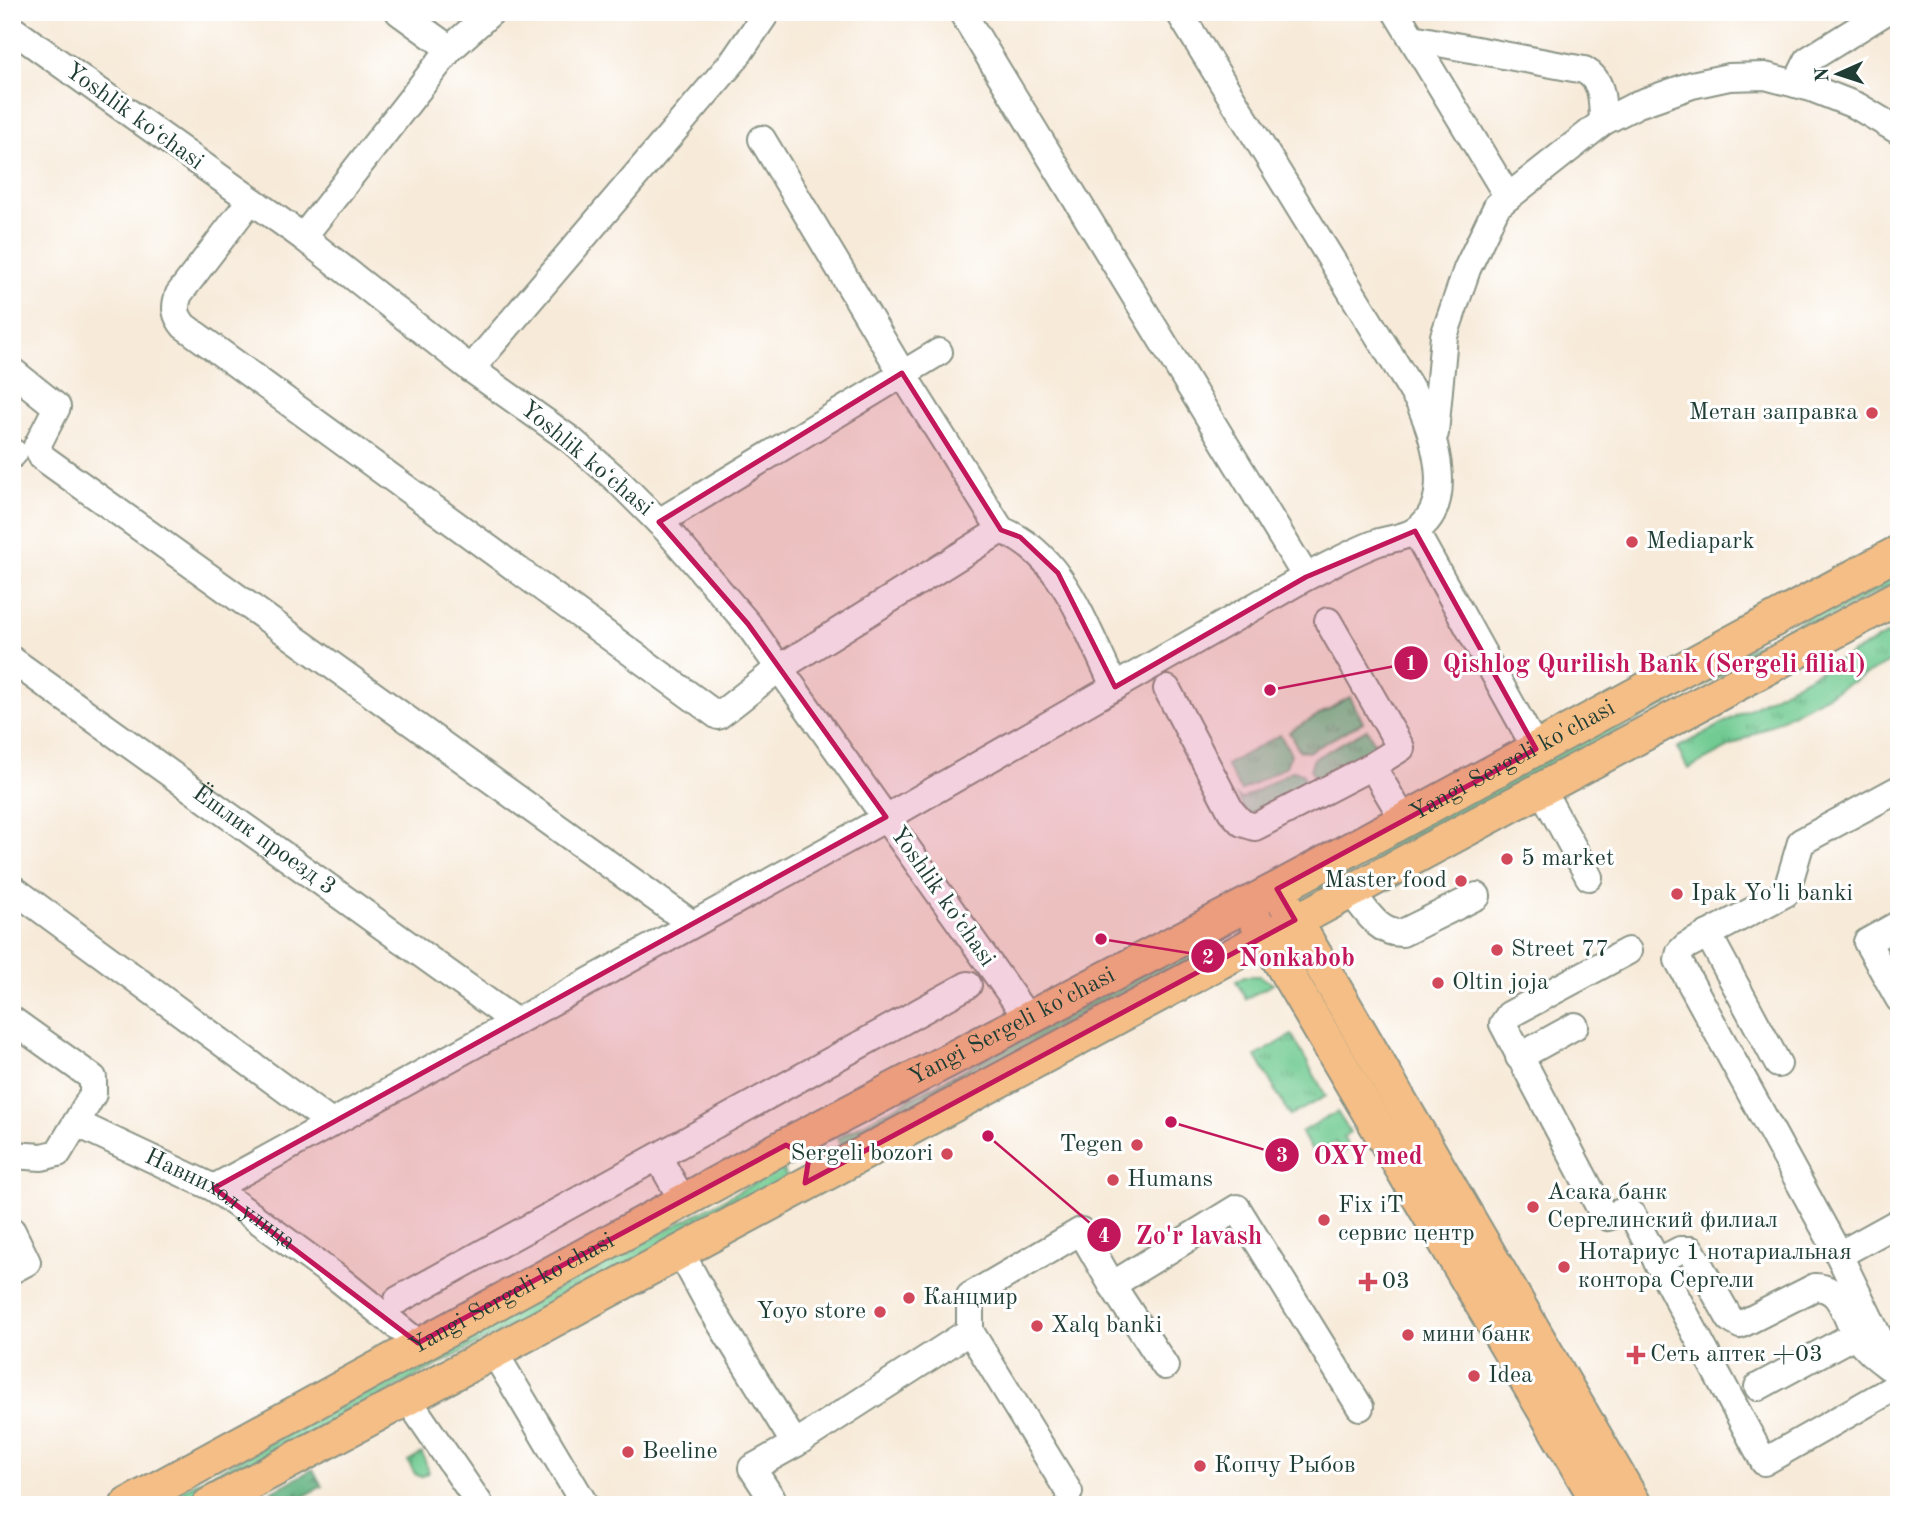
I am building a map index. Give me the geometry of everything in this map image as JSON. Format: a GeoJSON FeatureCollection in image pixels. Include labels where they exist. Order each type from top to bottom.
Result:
{"type":"FeatureCollection","features":[{"type":"Feature","properties":{"kind":"main road","name":"Yangi Sergeli ko'chasi"},"geometry":{"type":"LineString","coordinates":[[127,1505],[418,1343],[786,1145],[1247,905],[1899,552]]}},
{"type":"Feature","properties":{"kind":"main road","name":"Yangi Sergeli ko'chasi"},"geometry":{"type":"LineString","coordinates":[[209,1505],[1899,597]]}},
{"type":"Feature","properties":{"kind":"main road"},"geometry":{"type":"LineString","coordinates":[[1277,889],[1635,1505]]}},
{"type":"Feature","properties":{"kind":"main road"},"geometry":{"type":"LineString","coordinates":[[1247,905],[1600,1505]]}},
{"type":"Feature","properties":{"kind":"main road"},"geometry":{"type":"LineString","coordinates":[[786,1145],[800,1148],[809,1157],[805,1183]]}},
{"type":"Feature","properties":{"kind":"street"},"geometry":{"type":"LineString","coordinates":[[399,12],[450,49]]}},
{"type":"Feature","properties":{"kind":"street"},"geometry":{"type":"LineString","coordinates":[[303,237],[450,49],[491,12]]}},
{"type":"Feature","properties":{"kind":"street"},"geometry":{"type":"LineString","coordinates":[[471,369],[735,59],[766,12]]}},
{"type":"Feature","properties":{"kind":"street"},"geometry":{"type":"LineString","coordinates":[[962,12],[1307,577]]}},
{"type":"Feature","properties":{"kind":"street"},"geometry":{"type":"LineString","coordinates":[[1179,12],[1419,402],[1435,439]]}},
{"type":"Feature","properties":{"kind":"street"},"geometry":{"type":"LineString","coordinates":[[1396,12],[1508,197]]}},
{"type":"Feature","properties":{"kind":"street"},"geometry":{"type":"LineString","coordinates":[[1796,84],[1808,60],[1885,12]]}},
{"type":"Feature","properties":{"kind":"street","name":"Yoshlik koʻchasi"},"geometry":{"type":"LineString","coordinates":[[12,29],[303,237],[471,369],[571,440],[659,522],[748,624],[1029,1020]]}},
{"type":"Feature","properties":{"kind":"street"},"geometry":{"type":"LineString","coordinates":[[1412,38],[1584,69],[1592,74],[1600,86],[1603,122]]}},
{"type":"Feature","properties":{"kind":"street"},"geometry":{"type":"LineString","coordinates":[[214,1188],[886,818],[1307,577],[1377,543],[1415,531],[1429,516],[1437,495],[1439,472],[1435,439],[1444,335],[1467,269],[1496,206],[1603,122],[1638,104],[1704,82],[1729,77],[1765,76],[1857,106],[1899,131]]}},
{"type":"Feature","properties":{"kind":"street"},"geometry":{"type":"LineString","coordinates":[[762,139],[902,373],[1001,530],[1020,537],[1039,552],[1058,573],[1115,687]]}},
{"type":"Feature","properties":{"kind":"street"},"geometry":{"type":"LineString","coordinates":[[250,201],[179,293],[175,305],[177,317],[184,326],[718,716],[778,669],[1001,530]]}},
{"type":"Feature","properties":{"kind":"street"},"geometry":{"type":"LineString","coordinates":[[659,522],[939,352]]}},
{"type":"Feature","properties":{"kind":"street"},"geometry":{"type":"LineString","coordinates":[[12,371],[57,407],[55,416],[37,446],[42,457],[692,924]]}},
{"type":"Feature","properties":{"kind":"street"},"geometry":{"type":"LineString","coordinates":[[1415,531],[1536,749]]}},
{"type":"Feature","properties":{"kind":"street"},"geometry":{"type":"LineString","coordinates":[[1167,689],[1231,811],[1242,822],[1255,827],[1401,748],[1328,621]]}},
{"type":"Feature","properties":{"kind":"street","name":"Ёшлик проезд 3"},"geometry":{"type":"LineString","coordinates":[[12,660],[516,1022]]}},
{"type":"Feature","properties":{"kind":"street"},"geometry":{"type":"LineString","coordinates":[[1372,766],[1404,820]]}},
{"type":"Feature","properties":{"kind":"street"},"geometry":{"type":"LineString","coordinates":[[1541,788],[1589,877]]}},
{"type":"Feature","properties":{"kind":"street"},"geometry":{"type":"LineString","coordinates":[[1893,1363],[1839,1255],[1680,968],[1680,952],[1786,892],[1801,842],[1899,789]]}},
{"type":"Feature","properties":{"kind":"street"},"geometry":{"type":"LineString","coordinates":[[12,888],[331,1124]]}},
{"type":"Feature","properties":{"kind":"street"},"geometry":{"type":"LineString","coordinates":[[1350,891],[1383,930],[1391,933],[1402,933],[1477,896]]}},
{"type":"Feature","properties":{"kind":"street"},"geometry":{"type":"LineString","coordinates":[[1899,924],[1867,942],[1899,999]]}},
{"type":"Feature","properties":{"kind":"street"},"geometry":{"type":"LineString","coordinates":[[1708,934],[1778,1064]]}},
{"type":"Feature","properties":{"kind":"street"},"geometry":{"type":"LineString","coordinates":[[1628,951],[1505,1018],[1504,1030],[1602,1212],[1608,1217],[1626,1210],[1630,1212],[1764,1462],[1893,1363]]}},
{"type":"Feature","properties":{"kind":"street"},"geometry":{"type":"LineString","coordinates":[[398,1300],[968,985]]}},
{"type":"Feature","properties":{"kind":"street"},"geometry":{"type":"LineString","coordinates":[[12,1020],[93,1078],[93,1094],[58,1153],[41,1157],[12,1155]]}},
{"type":"Feature","properties":{"kind":"street"},"geometry":{"type":"LineString","coordinates":[[1519,1057],[1575,1026]]}},
{"type":"Feature","properties":{"kind":"street","name":"Навнихол улица"},"geometry":{"type":"LineString","coordinates":[[76,1124],[214,1188],[340,1280],[418,1343]]}},
{"type":"Feature","properties":{"kind":"street"},"geometry":{"type":"LineString","coordinates":[[658,1157],[683,1201]]}},
{"type":"Feature","properties":{"kind":"street"},"geometry":{"type":"LineString","coordinates":[[1112,1284],[1237,1208],[1360,1407]]}},
{"type":"Feature","properties":{"kind":"street"},"geometry":{"type":"LineString","coordinates":[[1839,1255],[1897,1223]]}},
{"type":"Feature","properties":{"kind":"street"},"geometry":{"type":"LineString","coordinates":[[12,1231],[27,1262],[12,1270]]}},
{"type":"Feature","properties":{"kind":"street"},"geometry":{"type":"LineString","coordinates":[[1069,1492],[970,1331],[970,1296],[1081,1231],[1165,1367]]}},
{"type":"Feature","properties":{"kind":"street"},"geometry":{"type":"LineString","coordinates":[[1657,1262],[1680,1250],[1691,1250],[1730,1319],[1740,1325],[1815,1287],[1828,1287],[1836,1294],[1856,1334],[1870,1352],[1893,1363]]}},
{"type":"Feature","properties":{"kind":"street"},"geometry":{"type":"LineString","coordinates":[[680,1251],[711,1308],[795,1444]]}},
{"type":"Feature","properties":{"kind":"street"},"geometry":{"type":"LineString","coordinates":[[776,1505],[752,1468],[795,1444],[970,1331]]}},
{"type":"Feature","properties":{"kind":"street"},"geometry":{"type":"LineString","coordinates":[[1758,1387],[1856,1334]]}},
{"type":"Feature","properties":{"kind":"street"},"geometry":{"type":"LineString","coordinates":[[494,1352],[585,1505]]}},
{"type":"Feature","properties":{"kind":"street"},"geometry":{"type":"LineString","coordinates":[[407,1398],[479,1503]]}},
{"type":"Feature","properties":{"kind":"highlighted area"},"geometry":{"type":"Polygon","coordinates":[[[902,373],[1001,530],[1020,537],[1058,573],[1115,687],[1306,577],[1415,531],[1536,749],[1277,889],[1295,920],[805,1183],[809,1157],[786,1145],[418,1343],[214,1188],[692,924],[886,817],[748,624],[659,522],[902,373]]]}},
{"type":"Feature","properties":{"kind":"green space"},"geometry":{"type":"Polygon","coordinates":[[[1899,568],[1899,580],[1319,891],[1314,882],[1899,568]]]}},
{"type":"Feature","properties":{"kind":"green space"},"geometry":{"type":"Polygon","coordinates":[[[1899,628],[1899,657],[1688,769],[1677,748],[1899,628]]]}},
{"type":"Feature","properties":{"kind":"green space"},"geometry":{"type":"Polygon","coordinates":[[[1350,697],[1363,722],[1308,752],[1299,750],[1289,732],[1350,697]]]}},
{"type":"Feature","properties":{"kind":"green space"},"geometry":{"type":"Polygon","coordinates":[[[1367,729],[1377,748],[1317,781],[1310,769],[1314,759],[1367,729]]]}},
{"type":"Feature","properties":{"kind":"green space"},"geometry":{"type":"Polygon","coordinates":[[[1280,735],[1291,754],[1286,766],[1241,791],[1226,765],[1280,735]]]}},
{"type":"Feature","properties":{"kind":"green space"},"geometry":{"type":"Polygon","coordinates":[[[1292,771],[1302,773],[1308,786],[1256,815],[1247,814],[1237,796],[1242,799],[1292,771]]]}},
{"type":"Feature","properties":{"kind":"green space"},"geometry":{"type":"Polygon","coordinates":[[[1215,934],[1221,945],[843,1149],[837,1138],[1215,934]]]}},
{"type":"Feature","properties":{"kind":"green space"},"geometry":{"type":"Polygon","coordinates":[[[1244,976],[1259,976],[1273,984],[1246,999],[1236,981],[1244,976]]]}},
{"type":"Feature","properties":{"kind":"green space"},"geometry":{"type":"Polygon","coordinates":[[[1292,1035],[1326,1096],[1290,1116],[1256,1056],[1292,1035]]]}},
{"type":"Feature","properties":{"kind":"green space"},"geometry":{"type":"Polygon","coordinates":[[[1337,1112],[1350,1132],[1343,1137],[1349,1148],[1342,1153],[1335,1142],[1315,1156],[1301,1132],[1337,1112]]]}},
{"type":"Feature","properties":{"kind":"green space"},"geometry":{"type":"Polygon","coordinates":[[[782,1168],[787,1178],[177,1505],[154,1505],[782,1168]]]}},
{"type":"Feature","properties":{"kind":"green space"},"geometry":{"type":"Polygon","coordinates":[[[422,1453],[429,1472],[421,1477],[415,1474],[408,1461],[422,1453]]]}},
{"type":"Feature","properties":{"kind":"green space"},"geometry":{"type":"Polygon","coordinates":[[[313,1469],[322,1486],[289,1505],[247,1505],[313,1469]]]}},
{"type":"Feature","properties":{"kind":"place","name":"Метан заправка"},"geometry":{"type":"Point","coordinates":[1872,413]}},
{"type":"Feature","properties":{"kind":"place","name":"Mediapark"},"geometry":{"type":"Point","coordinates":[1632,542]}},
{"type":"Feature","properties":{"kind":"place","name":"Qishlog Qurilish Bank (Sergeli filial)"},"geometry":{"type":"Point","coordinates":[1270,690]}},
{"type":"Feature","properties":{"kind":"place","name":"5 market"},"geometry":{"type":"Point","coordinates":[1507,859]}},
{"type":"Feature","properties":{"kind":"place","name":"Master food"},"geometry":{"type":"Point","coordinates":[1461,881]}},
{"type":"Feature","properties":{"kind":"place","name":"Ipak Yo'li banki"},"geometry":{"type":"Point","coordinates":[1677,894]}},
{"type":"Feature","properties":{"kind":"place","name":"Nonkabob"},"geometry":{"type":"Point","coordinates":[1101,939]}},
{"type":"Feature","properties":{"kind":"place","name":"Street 77"},"geometry":{"type":"Point","coordinates":[1497,950]}},
{"type":"Feature","properties":{"kind":"place","name":"Oltin joja"},"geometry":{"type":"Point","coordinates":[1438,983]}},
{"type":"Feature","properties":{"kind":"place","name":"OXY med"},"geometry":{"type":"Point","coordinates":[1171,1122]}},
{"type":"Feature","properties":{"kind":"place","name":"Zo'r lavash"},"geometry":{"type":"Point","coordinates":[988,1136]}},
{"type":"Feature","properties":{"kind":"place","name":"Tegen"},"geometry":{"type":"Point","coordinates":[1137,1145]}},
{"type":"Feature","properties":{"kind":"place","name":"Sergeli bozori"},"geometry":{"type":"Point","coordinates":[947,1154]}},
{"type":"Feature","properties":{"kind":"place","name":"Humans"},"geometry":{"type":"Point","coordinates":[1113,1180]}},
{"type":"Feature","properties":{"kind":"place","name":"Асака банк Сергелинский филиал"},"geometry":{"type":"Point","coordinates":[1533,1207]}},
{"type":"Feature","properties":{"kind":"place","name":"Fix iT сервис центр"},"geometry":{"type":"Point","coordinates":[1324,1220]}},
{"type":"Feature","properties":{"kind":"place","name":"Нотариус 1 нотариальная контора Сергели"},"geometry":{"type":"Point","coordinates":[1564,1267]}},
{"type":"Feature","properties":{"kind":"place","name":"03"},"geometry":{"type":"Point","coordinates":[1368,1282]}},
{"type":"Feature","properties":{"kind":"place","name":"Канцмир"},"geometry":{"type":"Point","coordinates":[909,1298]}},
{"type":"Feature","properties":{"kind":"place","name":"Yoyo store"},"geometry":{"type":"Point","coordinates":[880,1312]}},
{"type":"Feature","properties":{"kind":"place","name":"Xalq banki"},"geometry":{"type":"Point","coordinates":[1037,1326]}},
{"type":"Feature","properties":{"kind":"place","name":"мини банк"},"geometry":{"type":"Point","coordinates":[1408,1335]}},
{"type":"Feature","properties":{"kind":"place","name":"Сеть аптек +03"},"geometry":{"type":"Point","coordinates":[1636,1355]}},
{"type":"Feature","properties":{"kind":"place","name":"Idea"},"geometry":{"type":"Point","coordinates":[1474,1376]}},
{"type":"Feature","properties":{"kind":"place","name":"Beeline"},"geometry":{"type":"Point","coordinates":[628,1452]}},
{"type":"Feature","properties":{"kind":"place","name":"Копчу Рыбов"},"geometry":{"type":"Point","coordinates":[1200,1466]}}]}
